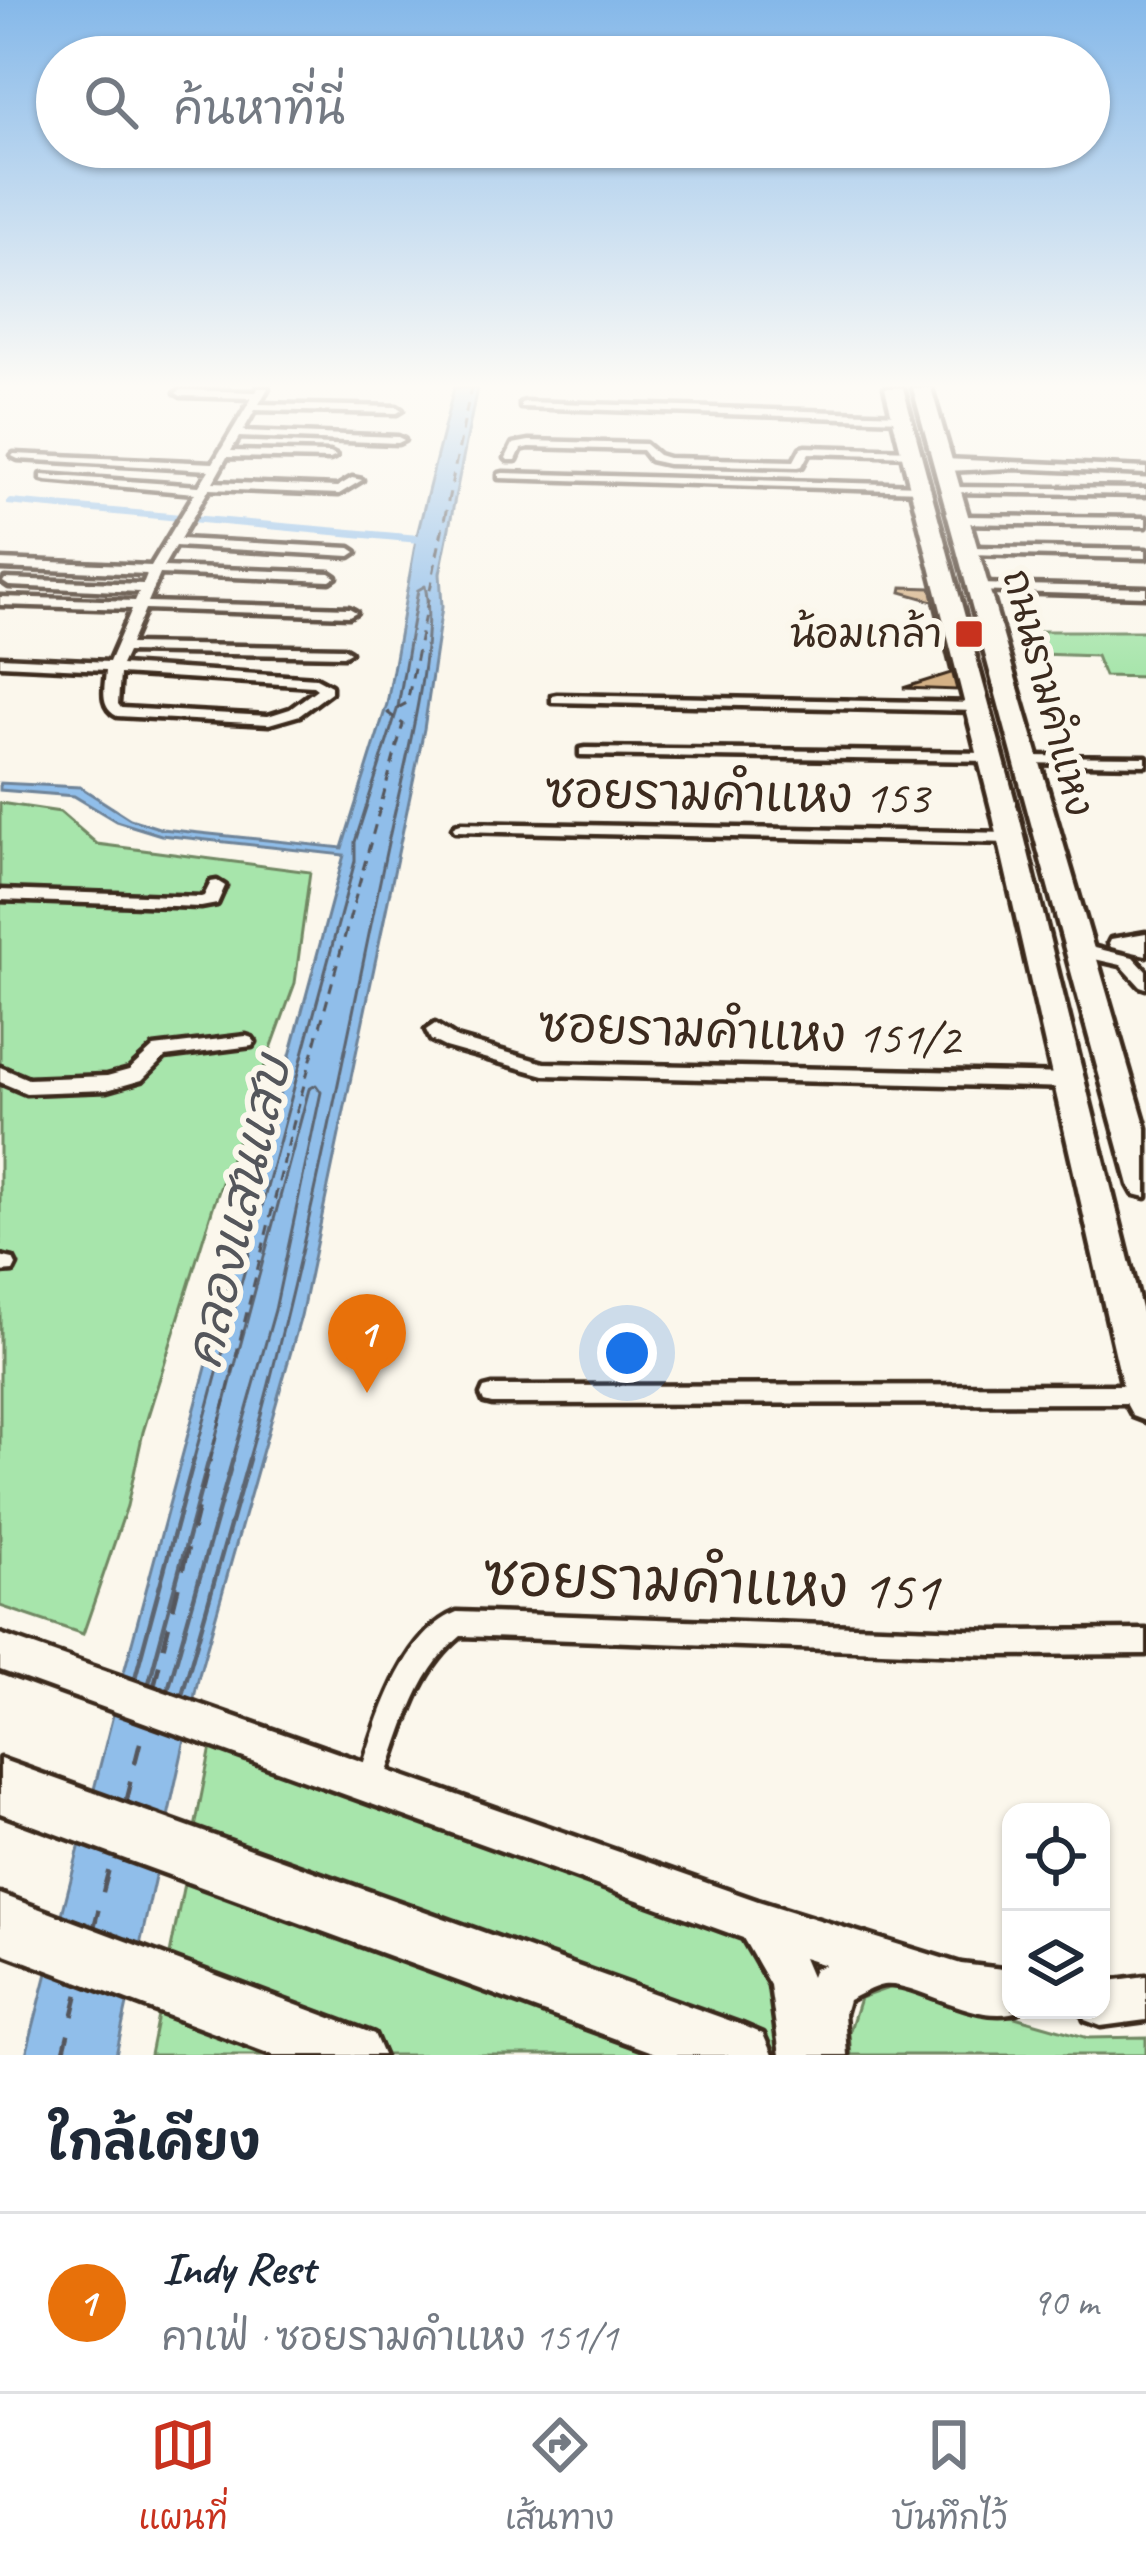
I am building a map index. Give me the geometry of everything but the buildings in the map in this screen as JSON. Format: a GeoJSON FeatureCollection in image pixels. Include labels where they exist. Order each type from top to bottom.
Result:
{"type":"FeatureCollection","features":[{"type":"Feature","properties":{"kind":"highway"},"geometry":{"type":"LineString","coordinates":[[0,1786],[742,2055]]}},
{"type":"Feature","properties":{"kind":"highway"},"geometry":{"type":"LineString","coordinates":[[0,1923],[353,2055]]}},
{"type":"Feature","properties":{"kind":"main road","name":"ถนนรามคำแหง"},"geometry":{"type":"LineString","coordinates":[[921,484],[1145,1400]]}},
{"type":"Feature","properties":{"kind":"main road","name":"ถนนรามคำแหง"},"geometry":{"type":"LineString","coordinates":[[950,484],[1146,1185]]}},
{"type":"Feature","properties":{"kind":"main road"},"geometry":{"type":"LineString","coordinates":[[13,1656],[758,1922],[885,1964],[1002,1991]]}},
{"type":"Feature","properties":{"kind":"main road"},"geometry":{"type":"LineString","coordinates":[[758,1922],[789,1967],[801,2010],[803,2055]]}},
{"type":"Feature","properties":{"kind":"main road"},"geometry":{"type":"LineString","coordinates":[[824,2055],[822,2014],[830,1985],[885,1964]]}},
{"type":"Feature","properties":{"kind":"main road"},"geometry":{"type":"LineString","coordinates":[[1110,2003],[1146,1998]]}},
{"type":"Feature","properties":{"kind":"street"},"geometry":{"type":"LineString","coordinates":[[160,484],[339,491],[349,484]]}},
{"type":"Feature","properties":{"kind":"street"},"geometry":{"type":"LineString","coordinates":[[0,662],[114,668],[316,682],[326,689],[300,710],[269,720],[117,712],[112,704],[114,668],[137,605],[207,484]]}},
{"type":"Feature","properties":{"kind":"street"},"geometry":{"type":"LineString","coordinates":[[778,484],[922,488]]}},
{"type":"Feature","properties":{"kind":"street"},"geometry":{"type":"LineString","coordinates":[[1061,484],[1146,492]]}},
{"type":"Feature","properties":{"kind":"street"},"geometry":{"type":"LineString","coordinates":[[961,520],[1146,522]]}},
{"type":"Feature","properties":{"kind":"street"},"geometry":{"type":"LineString","coordinates":[[171,542],[350,552]]}},
{"type":"Feature","properties":{"kind":"street"},"geometry":{"type":"LineString","coordinates":[[970,551],[1146,554]]}},
{"type":"Feature","properties":{"kind":"street"},"geometry":{"type":"LineString","coordinates":[[0,564],[330,577]]}},
{"type":"Feature","properties":{"kind":"street"},"geometry":{"type":"LineString","coordinates":[[9,582],[146,588]]}},
{"type":"Feature","properties":{"kind":"street"},"geometry":{"type":"LineString","coordinates":[[978,588],[1146,592]]}},
{"type":"Feature","properties":{"kind":"street"},"geometry":{"type":"LineString","coordinates":[[0,601],[350,611]]}},
{"type":"Feature","properties":{"kind":"street"},"geometry":{"type":"LineString","coordinates":[[121,648],[343,652]]}},
{"type":"Feature","properties":{"kind":"street"},"geometry":{"type":"LineString","coordinates":[[557,699],[978,707]]}},
{"type":"Feature","properties":{"kind":"street"},"geometry":{"type":"LineString","coordinates":[[585,752],[991,757]]}},
{"type":"Feature","properties":{"kind":"street"},"geometry":{"type":"LineString","coordinates":[[1025,760],[1146,760]]}},
{"type":"Feature","properties":{"kind":"street","name":"ซอยรามคำแหง 153"},"geometry":{"type":"LineString","coordinates":[[460,828],[1011,838]]}},
{"type":"Feature","properties":{"kind":"street"},"geometry":{"type":"LineString","coordinates":[[0,895],[201,902],[211,900],[217,886]]}},
{"type":"Feature","properties":{"kind":"street"},"geometry":{"type":"LineString","coordinates":[[1077,947],[1146,938]]}},
{"type":"Feature","properties":{"kind":"street"},"geometry":{"type":"LineString","coordinates":[[1117,943],[1146,949]]}},
{"type":"Feature","properties":{"kind":"street"},"geometry":{"type":"LineString","coordinates":[[1077,947],[1127,962],[1146,982]]}},
{"type":"Feature","properties":{"kind":"street","name":"ซอยรามคำแหง 151/2"},"geometry":{"type":"LineString","coordinates":[[435,1030],[439,1038],[451,1043],[544,1069],[1070,1082]]}},
{"type":"Feature","properties":{"kind":"street"},"geometry":{"type":"LineString","coordinates":[[0,1074],[26,1086],[106,1083],[135,1075],[157,1052],[246,1042]]}},
{"type":"Feature","properties":{"kind":"street"},"geometry":{"type":"LineString","coordinates":[[492,1395],[1145,1400]]}},
{"type":"Feature","properties":{"kind":"street","name":"ซอยรามคำแหง 151"},"geometry":{"type":"LineString","coordinates":[[370,1783],[421,1656],[435,1637],[457,1624],[993,1643],[1146,1642]]}},
{"type":"Feature","properties":{"kind":"green space"},"geometry":{"type":"Polygon","coordinates":[[[1035,631],[1146,631],[1146,677],[1104,676],[1096,656],[1040,654],[1035,631]]]}},
{"type":"Feature","properties":{"kind":"green space"},"geometry":{"type":"Polygon","coordinates":[[[0,803],[60,812],[97,844],[310,872],[295,983],[213,1207],[143,1432],[127,1506],[83,1634],[0,1606],[0,803]]]}},
{"type":"Feature","properties":{"kind":"green space"},"geometry":{"type":"Polygon","coordinates":[[[213,1737],[753,1935],[781,1982],[784,2055],[150,2055],[213,1737]]]}},
{"type":"Feature","properties":{"kind":"green space"},"geometry":{"type":"Polygon","coordinates":[[[900,1984],[1002,2013],[1002,2019],[1022,2019],[1088,2038],[1146,2037],[1146,2055],[851,2055],[849,2033],[860,1998],[900,1984]]]}},
{"type":"Feature","properties":{"kind":"water"},"geometry":{"type":"Polygon","coordinates":[[[430,484],[458,484],[440,573],[442,607],[424,729],[301,1316],[199,1675],[116,2055],[26,2055],[344,855],[161,835],[116,821],[74,796],[0,790],[0,783],[80,787],[130,819],[162,829],[342,848],[387,704],[430,484]]]}},
{"type":"Feature","properties":{"kind":"waterway"},"geometry":{"type":"LineString","coordinates":[[11,503],[430,540]]}},
{"type":"Feature","properties":{"kind":"ferry route"},"geometry":{"type":"LineString","coordinates":[[210,1462],[293,1125],[403,724],[388,713],[407,703],[452,484]]}},
{"type":"Feature","properties":{"kind":"ferry route"},"geometry":{"type":"LineString","coordinates":[[154,1686],[210,1459]]}},
{"type":"Feature","properties":{"kind":"ferry route"},"geometry":{"type":"LineString","coordinates":[[125,1803],[146,1719]]}},
{"type":"Feature","properties":{"kind":"ferry route"},"geometry":{"type":"LineString","coordinates":[[93,1931],[113,1853]]}},
{"type":"Feature","properties":{"kind":"ferry route"},"geometry":{"type":"LineString","coordinates":[[63,2055],[81,1981]]}},
{"type":"Feature","properties":{"kind":"place","name":"น้อมเกล้า"},"geometry":{"type":"Point","coordinates":[969,634]}},
{"type":"Feature","properties":{"kind":"place","name":"Indy Rest"},"geometry":{"type":"Point","coordinates":[367,1393]}},
{"type":"Feature","properties":{"kind":"water label","name":"คลองแสนแสบ"},"geometry":{"type":"Point","coordinates":[238,1212]}}]}
